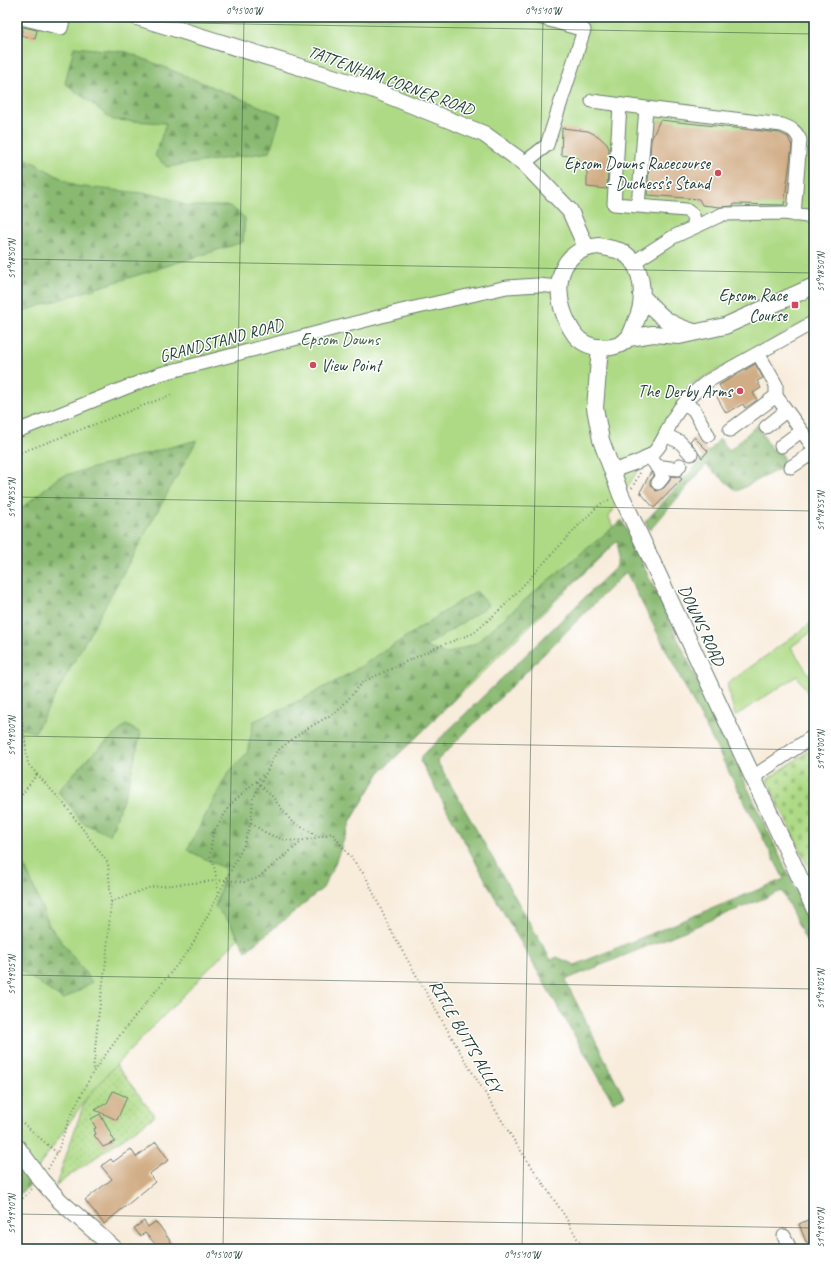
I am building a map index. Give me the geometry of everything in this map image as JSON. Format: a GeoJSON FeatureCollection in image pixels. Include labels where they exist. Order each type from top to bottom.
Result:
{"type":"FeatureCollection","features":[{"type":"Feature","properties":{"kind":"main road","name":"TATTENHAM CORNER ROAD"},"geometry":{"type":"LineString","coordinates":[[137,17],[372,89],[484,134],[524,163],[570,211],[586,247]]}},
{"type":"Feature","properties":{"kind":"main road"},"geometry":{"type":"LineString","coordinates":[[629,338],[640,313],[640,278],[634,262],[622,252],[599,246],[586,247],[576,252],[565,262],[558,287],[564,312],[575,335],[590,346],[606,348],[621,343],[629,338],[653,334],[678,336],[699,333],[725,326],[814,286]]}},
{"type":"Feature","properties":{"kind":"main road"},"geometry":{"type":"LineString","coordinates":[[641,295],[660,317],[677,327],[699,333]]}},
{"type":"Feature","properties":{"kind":"main road","name":"DOWNS ROAD"},"geometry":{"type":"LineString","coordinates":[[600,347],[594,408],[601,440],[621,495],[814,908]]}},
{"type":"Feature","properties":{"kind":"main road"},"geometry":{"type":"LineString","coordinates":[[17,1147],[41,1180],[60,1201],[115,1249]]}},
{"type":"Feature","properties":{"kind":"street"},"geometry":{"type":"LineString","coordinates":[[26,17],[25,19],[61,28],[64,17]]}},
{"type":"Feature","properties":{"kind":"street"},"geometry":{"type":"LineString","coordinates":[[524,163],[547,145],[584,30],[540,17]]}},
{"type":"Feature","properties":{"kind":"street"},"geometry":{"type":"LineString","coordinates":[[592,101],[782,125],[790,128],[796,132],[800,140],[794,215]]}},
{"type":"Feature","properties":{"kind":"street"},"geometry":{"type":"LineString","coordinates":[[620,105],[614,204],[686,210],[692,215],[695,227]]}},
{"type":"Feature","properties":{"kind":"street"},"geometry":{"type":"LineString","coordinates":[[638,206],[646,108]]}},
{"type":"Feature","properties":{"kind":"street"},"geometry":{"type":"LineString","coordinates":[[634,262],[673,237],[723,214],[794,215],[814,217]]}},
{"type":"Feature","properties":{"kind":"street","name":"GRANDSTAND ROAD"},"geometry":{"type":"LineString","coordinates":[[17,430],[168,372],[401,311],[502,288],[538,285],[558,287]]}},
{"type":"Feature","properties":{"kind":"street"},"geometry":{"type":"LineString","coordinates":[[649,461],[675,416],[695,390],[708,381],[814,322]]}},
{"type":"Feature","properties":{"kind":"street"},"geometry":{"type":"LineString","coordinates":[[758,353],[776,385],[776,396],[814,448]]}},
{"type":"Feature","properties":{"kind":"street"},"geometry":{"type":"LineString","coordinates":[[730,430],[776,396]]}},
{"type":"Feature","properties":{"kind":"street"},"geometry":{"type":"LineString","coordinates":[[685,403],[694,410],[708,435]]}},
{"type":"Feature","properties":{"kind":"street"},"geometry":{"type":"LineString","coordinates":[[766,427],[786,411]]}},
{"type":"Feature","properties":{"kind":"street"},"geometry":{"type":"LineString","coordinates":[[781,446],[801,431]]}},
{"type":"Feature","properties":{"kind":"street"},"geometry":{"type":"LineString","coordinates":[[665,435],[680,442],[691,454]]}},
{"type":"Feature","properties":{"kind":"street"},"geometry":{"type":"LineString","coordinates":[[791,467],[814,452]]}},
{"type":"Feature","properties":{"kind":"street"},"geometry":{"type":"LineString","coordinates":[[612,471],[649,461],[677,469],[680,465]]}},
{"type":"Feature","properties":{"kind":"street"},"geometry":{"type":"LineString","coordinates":[[649,461],[663,477],[658,483]]}},
{"type":"Feature","properties":{"kind":"street"},"geometry":{"type":"LineString","coordinates":[[752,777],[812,737]]}},
{"type":"Feature","properties":{"kind":"street"},"geometry":{"type":"LineString","coordinates":[[784,1236],[790,1249]]}},
{"type":"Feature","properties":{"kind":"path"},"geometry":{"type":"LineString","coordinates":[[17,454],[171,395]]}},
{"type":"Feature","properties":{"kind":"path"},"geometry":{"type":"LineString","coordinates":[[17,1204],[41,1180],[57,1153],[70,1117],[93,1072],[123,1031],[190,949],[244,845],[251,822],[253,799],[276,751],[303,731],[338,712],[363,682],[437,647],[474,633],[505,605],[600,504],[621,495],[635,485],[643,467],[649,461]]}},
{"type":"Feature","properties":{"kind":"path"},"geometry":{"type":"LineString","coordinates":[[17,682],[28,764],[64,804],[108,863],[111,902],[106,961],[93,1072]]}},
{"type":"Feature","properties":{"kind":"path"},"geometry":{"type":"LineString","coordinates":[[218,894],[217,881],[210,855],[213,833],[231,804],[257,782],[265,773]]}},
{"type":"Feature","properties":{"kind":"path"},"geometry":{"type":"LineString","coordinates":[[17,801],[37,774]]}},
{"type":"Feature","properties":{"kind":"path"},"geometry":{"type":"LineString","coordinates":[[257,782],[260,783],[292,822],[320,837]]}},
{"type":"Feature","properties":{"kind":"path"},"geometry":{"type":"LineString","coordinates":[[251,822],[264,832],[281,839],[301,842],[320,837]]}},
{"type":"Feature","properties":{"kind":"path","name":"RIFLE BUTTS ALLEY"},"geometry":{"type":"LineString","coordinates":[[320,837],[332,833],[366,877],[392,931],[464,1057],[515,1142],[566,1216],[583,1249]]}},
{"type":"Feature","properties":{"kind":"path"},"geometry":{"type":"LineString","coordinates":[[111,902],[151,887],[225,880],[244,882],[258,878],[301,842]]}},
{"type":"Feature","properties":{"kind":"path"},"geometry":{"type":"LineString","coordinates":[[17,1118],[57,1153]]}},
{"type":"Feature","properties":{"kind":"green space","name":"Epsom Downs"},"geometry":{"type":"Polygon","coordinates":[[[17,17],[814,17],[814,319],[805,322],[690,385],[609,517],[618,540],[380,772],[350,823],[116,1065],[85,1100],[17,1198],[17,17]]]}},
{"type":"Feature","properties":{"kind":"green space"},"geometry":{"type":"Polygon","coordinates":[[[74,47],[127,52],[281,115],[270,152],[167,167],[155,156],[166,123],[113,120],[65,83],[74,47]]]}},
{"type":"Feature","properties":{"kind":"green space"},"geometry":{"type":"Polygon","coordinates":[[[17,156],[29,160],[75,186],[160,195],[188,206],[230,206],[245,218],[243,242],[17,313],[17,156]]]}},
{"type":"Feature","properties":{"kind":"green space"},"geometry":{"type":"Polygon","coordinates":[[[757,425],[772,450],[777,448],[783,456],[783,467],[737,491],[706,465],[650,530],[645,522],[720,439],[729,451],[757,425]]]}},
{"type":"Feature","properties":{"kind":"green space"},"geometry":{"type":"Polygon","coordinates":[[[197,440],[35,732],[17,728],[17,512],[59,477],[197,440]]]}},
{"type":"Feature","properties":{"kind":"green space"},"geometry":{"type":"Polygon","coordinates":[[[622,520],[814,929],[814,957],[782,891],[565,980],[624,1097],[613,1102],[502,910],[421,762],[422,756],[617,566],[618,540],[489,661],[426,728],[380,772],[352,818],[334,866],[323,888],[246,951],[230,923],[215,907],[226,869],[187,850],[228,773],[247,753],[254,721],[303,699],[352,672],[476,591],[489,605],[425,647],[447,654],[476,643],[535,591],[622,520]],[[626,572],[437,761],[551,960],[557,957],[575,965],[784,879],[626,572]]]}},
{"type":"Feature","properties":{"kind":"green space"},"geometry":{"type":"Polygon","coordinates":[[[814,621],[814,630],[791,647],[814,682],[814,702],[797,676],[735,716],[727,684],[814,621]]]}},
{"type":"Feature","properties":{"kind":"green space"},"geometry":{"type":"Polygon","coordinates":[[[126,725],[141,733],[128,786],[110,835],[83,823],[58,791],[90,756],[126,725]]]}},
{"type":"Feature","properties":{"kind":"green space"},"geometry":{"type":"Polygon","coordinates":[[[814,747],[814,879],[767,780],[814,747]]]}},
{"type":"Feature","properties":{"kind":"green space"},"geometry":{"type":"Polygon","coordinates":[[[17,847],[49,925],[92,982],[63,1000],[17,968],[17,847]]]}},
{"type":"Feature","properties":{"kind":"green space"},"geometry":{"type":"Polygon","coordinates":[[[116,1065],[155,1116],[56,1185],[85,1100],[116,1065]]]}},
{"type":"Feature","properties":{"kind":"green space"},"geometry":{"type":"Polygon","coordinates":[[[17,1158],[33,1183],[17,1196],[17,1158]]]}},
{"type":"Feature","properties":{"kind":"building"},"geometry":{"type":"Polygon","coordinates":[[[23,27],[37,30],[35,39],[21,35],[23,27]]]}},
{"type":"Feature","properties":{"kind":"building","name":"Epsom Downs Racecourse - Duchess’s Stand"},"geometry":{"type":"Polygon","coordinates":[[[660,120],[780,133],[788,137],[792,146],[784,205],[734,204],[733,206],[720,207],[702,205],[699,199],[647,195],[651,140],[660,120]]]}},
{"type":"Feature","properties":{"kind":"building"},"geometry":{"type":"Polygon","coordinates":[[[562,128],[588,131],[598,136],[607,144],[609,149],[607,189],[587,187],[587,168],[576,157],[561,155],[562,128]]]}},
{"type":"Feature","properties":{"kind":"building","name":"The Derby Arms"},"geometry":{"type":"Polygon","coordinates":[[[755,364],[763,378],[757,381],[761,388],[753,393],[757,400],[745,408],[743,404],[726,413],[717,397],[724,393],[719,385],[755,364]]]}},
{"type":"Feature","properties":{"kind":"building"},"geometry":{"type":"Polygon","coordinates":[[[694,437],[708,451],[702,458],[690,441],[694,437]]]}},
{"type":"Feature","properties":{"kind":"building"},"geometry":{"type":"Polygon","coordinates":[[[651,472],[654,476],[650,481],[650,485],[656,491],[664,488],[669,482],[671,476],[682,479],[654,508],[640,492],[651,472]]]}},
{"type":"Feature","properties":{"kind":"building"},"geometry":{"type":"Polygon","coordinates":[[[113,1091],[127,1097],[117,1120],[95,1110],[107,1103],[113,1091]]]}},
{"type":"Feature","properties":{"kind":"building"},"geometry":{"type":"Polygon","coordinates":[[[100,1114],[115,1142],[103,1147],[94,1135],[96,1134],[94,1129],[96,1128],[91,1119],[100,1114]]]}},
{"type":"Feature","properties":{"kind":"building"},"geometry":{"type":"Polygon","coordinates":[[[156,1142],[169,1160],[149,1174],[155,1182],[104,1224],[85,1200],[112,1179],[101,1166],[111,1159],[113,1162],[131,1149],[136,1157],[156,1142]]]}},
{"type":"Feature","properties":{"kind":"building"},"geometry":{"type":"Polygon","coordinates":[[[812,1218],[814,1223],[814,1249],[812,1249],[808,1242],[806,1242],[799,1224],[812,1218]]]}},
{"type":"Feature","properties":{"kind":"building"},"geometry":{"type":"Polygon","coordinates":[[[144,1221],[148,1227],[155,1222],[159,1225],[173,1245],[168,1249],[160,1249],[145,1233],[140,1236],[134,1228],[144,1221]]]}},
{"type":"Feature","properties":{"kind":"place","name":"Epsom Downs Racecourse - Duchess’s Stand"},"geometry":{"type":"Point","coordinates":[718,173]}},
{"type":"Feature","properties":{"kind":"place","name":"Epsom Race Course"},"geometry":{"type":"Point","coordinates":[795,305]}},
{"type":"Feature","properties":{"kind":"place","name":"View Point"},"geometry":{"type":"Point","coordinates":[313,365]}},
{"type":"Feature","properties":{"kind":"place","name":"The Derby Arms"},"geometry":{"type":"Point","coordinates":[740,391]}}]}
